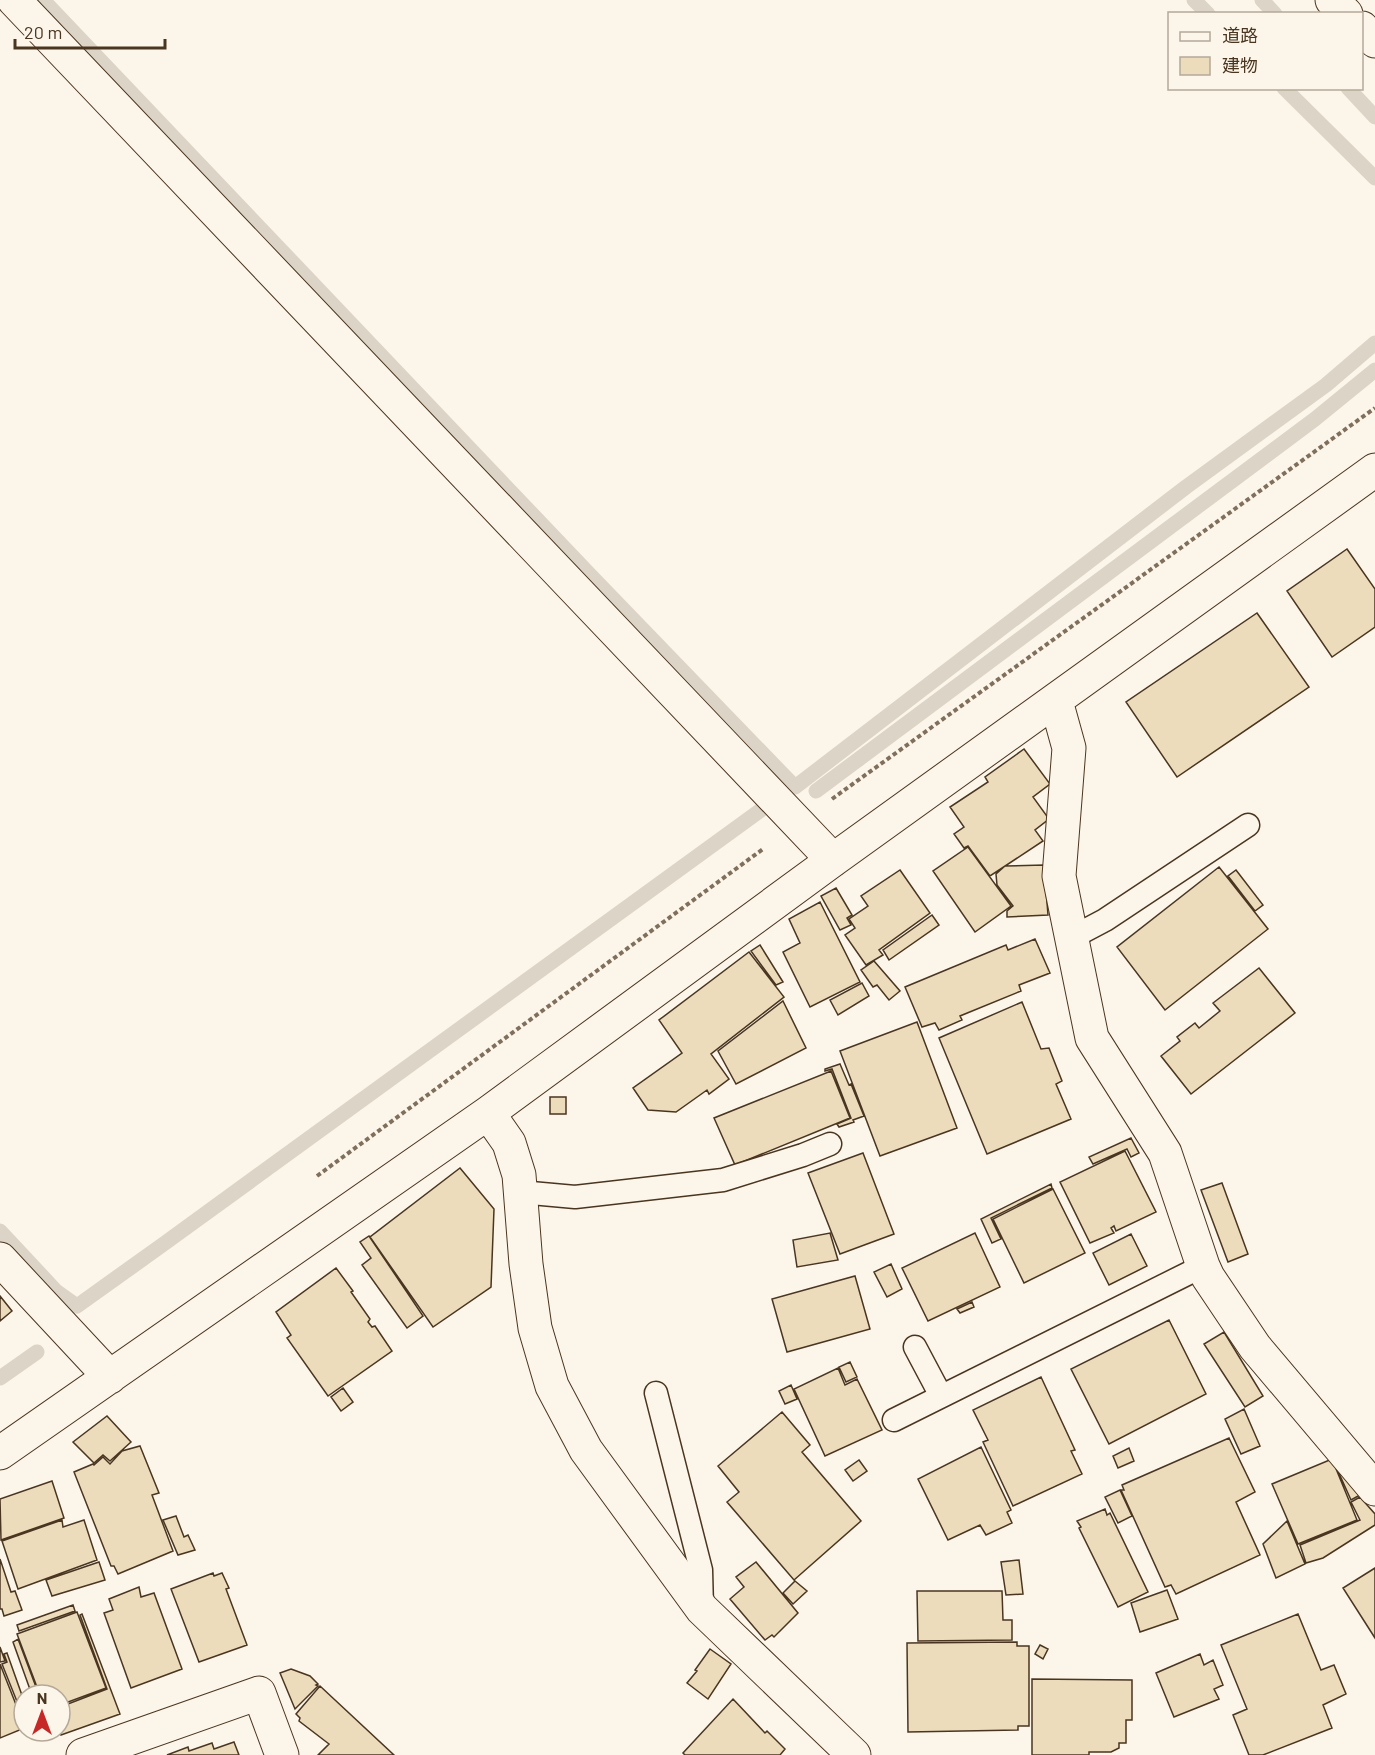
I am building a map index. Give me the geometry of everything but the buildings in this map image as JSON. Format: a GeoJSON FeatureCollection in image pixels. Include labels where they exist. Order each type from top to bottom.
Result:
{"type":"FeatureCollection","features":[{"type":"Feature","properties":{"kind":"street"},"geometry":{"type":"LineString","coordinates":[[14,0],[833,860]]}},
{"type":"Feature","properties":{"kind":"street"},"geometry":{"type":"LineString","coordinates":[[1332,0],[1344,12]]}},
{"type":"Feature","properties":{"kind":"street"},"geometry":{"type":"LineString","coordinates":[[1363,29],[1375,41]]}},
{"type":"Feature","properties":{"kind":"street"},"geometry":{"type":"LineString","coordinates":[[0,1453],[488,1113],[833,860],[1372,478]]}},
{"type":"Feature","properties":{"kind":"street"},"geometry":{"type":"LineString","coordinates":[[1056,701],[1069,748],[1059,876],[1092,1038],[1165,1153],[1208,1278],[1255,1347],[1375,1490]]}},
{"type":"Feature","properties":{"kind":"street"},"geometry":{"type":"LineString","coordinates":[[488,1113],[509,1143],[519,1175],[526,1264],[535,1328],[552,1386],[586,1450],[702,1609],[854,1755]]}},
{"type":"Feature","properties":{"kind":"street"},"geometry":{"type":"LineString","coordinates":[[0,1259],[110,1377]]}},
{"type":"Feature","properties":{"kind":"street"},"geometry":{"type":"LineString","coordinates":[[83,1755],[259,1693],[282,1755]]}},
{"type":"Feature","properties":{"kind":"lane"},"geometry":{"type":"LineString","coordinates":[[1071,938],[1105,920],[1248,825]]}},
{"type":"Feature","properties":{"kind":"lane"},"geometry":{"type":"LineString","coordinates":[[520,1192],[575,1197],[723,1180],[803,1155],[830,1144]]}},
{"type":"Feature","properties":{"kind":"lane"},"geometry":{"type":"LineString","coordinates":[[894,1420],[1203,1266]]}},
{"type":"Feature","properties":{"kind":"lane"},"geometry":{"type":"LineString","coordinates":[[915,1347],[940,1396]]}},
{"type":"Feature","properties":{"kind":"lane"},"geometry":{"type":"LineString","coordinates":[[657,1393],[701,1570],[702,1609]]}},
{"type":"Feature","properties":{"kind":"path"},"geometry":{"type":"LineString","coordinates":[[832,800],[1375,408]]}},
{"type":"Feature","properties":{"kind":"path"},"geometry":{"type":"LineString","coordinates":[[308,1182],[771,843]]}},
{"type":"Feature","properties":{"kind":"waterway"},"geometry":{"type":"LineString","coordinates":[[43,0],[795,787],[1186,487],[1326,385],[1375,343]]}},
{"type":"Feature","properties":{"kind":"waterway"},"geometry":{"type":"LineString","coordinates":[[1194,0],[1206,12]]}},
{"type":"Feature","properties":{"kind":"waterway"},"geometry":{"type":"LineString","coordinates":[[1262,0],[1273,12]]}},
{"type":"Feature","properties":{"kind":"waterway"},"geometry":{"type":"LineString","coordinates":[[1286,90],[1375,178]]}},
{"type":"Feature","properties":{"kind":"waterway"},"geometry":{"type":"LineString","coordinates":[[1350,90],[1375,117]]}},
{"type":"Feature","properties":{"kind":"waterway"},"geometry":{"type":"LineString","coordinates":[[816,791],[1315,419],[1375,370]]}},
{"type":"Feature","properties":{"kind":"waterway"},"geometry":{"type":"LineString","coordinates":[[0,1231],[56,1291],[77,1306],[765,807]]}},
{"type":"Feature","properties":{"kind":"waterway"},"geometry":{"type":"LineString","coordinates":[[0,1378],[37,1352]]}}]}
